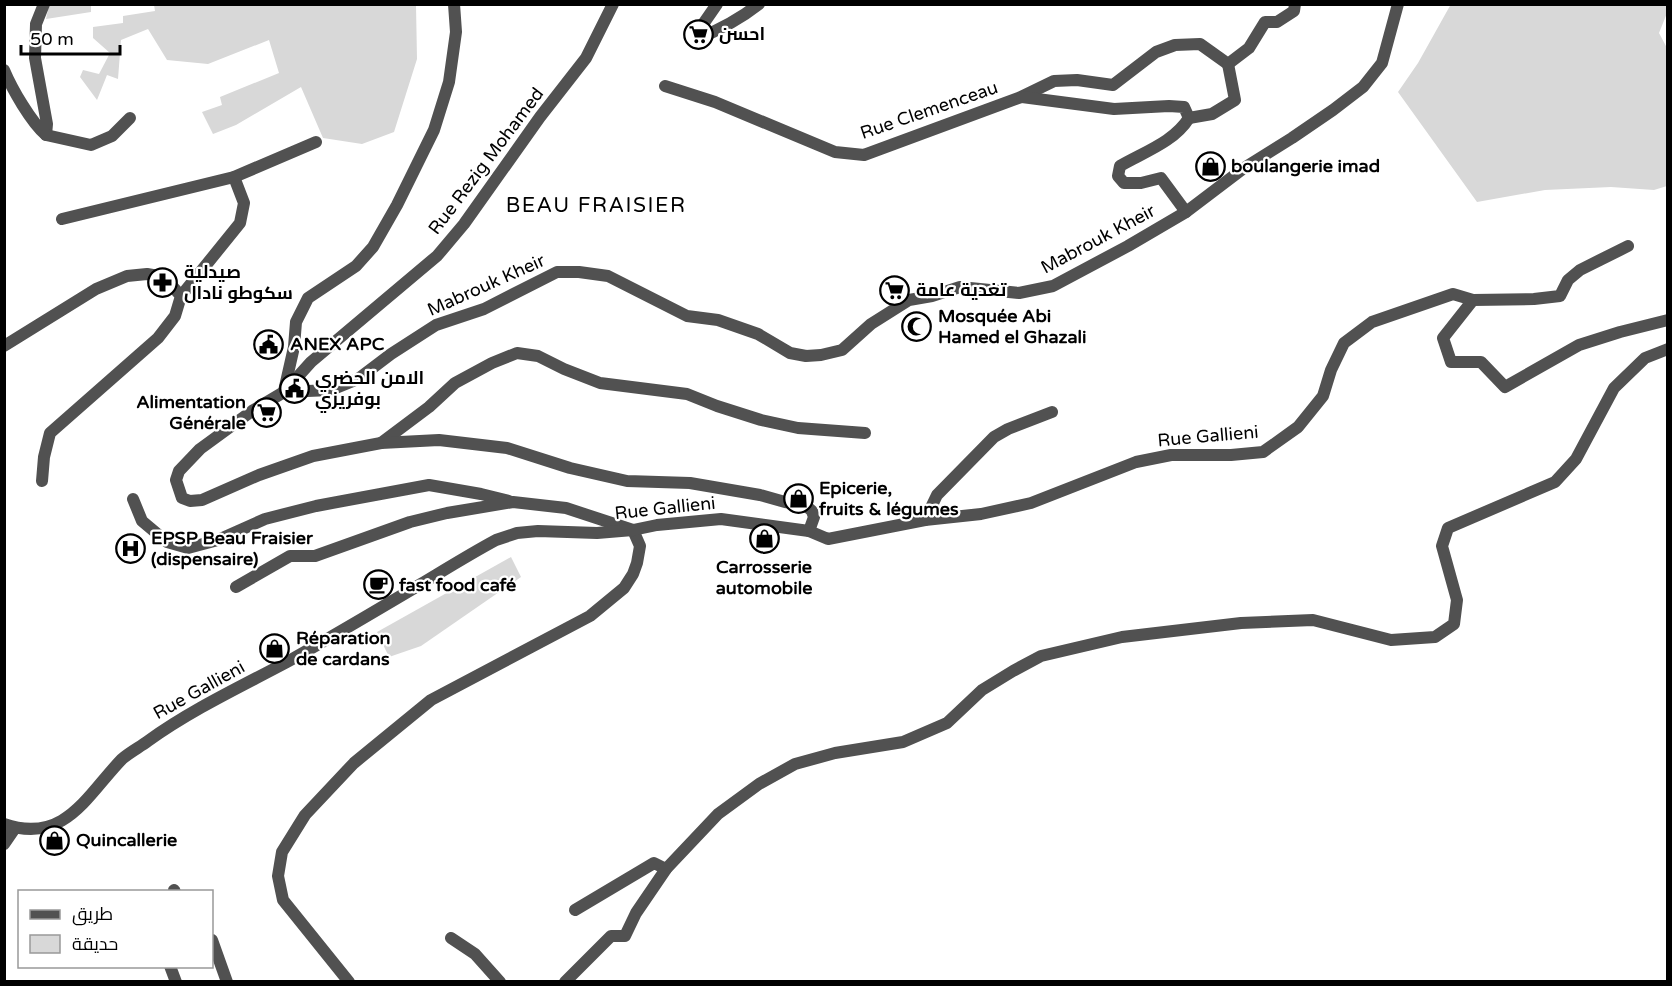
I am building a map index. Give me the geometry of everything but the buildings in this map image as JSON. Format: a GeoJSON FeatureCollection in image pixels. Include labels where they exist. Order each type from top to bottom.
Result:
{"type":"FeatureCollection","features":[{"type":"Feature","properties":{"kind":"street"},"geometry":{"type":"LineString","coordinates":[[44,4],[36,24],[35,58],[47,124],[46,135]]}},
{"type":"Feature","properties":{"kind":"street"},"geometry":{"type":"LineString","coordinates":[[284,392],[294,347],[296,322],[308,298],[356,266],[373,247],[397,205],[434,130],[449,82],[456,32],[454,4]]}},
{"type":"Feature","properties":{"kind":"street","name":"Rue Rezig Mohamed"},"geometry":{"type":"LineString","coordinates":[[284,392],[326,348],[437,256],[464,224],[540,117],[586,58],[613,4]]}},
{"type":"Feature","properties":{"kind":"street"},"geometry":{"type":"LineString","coordinates":[[717,4],[699,30],[697,39],[750,12],[759,4]]}},
{"type":"Feature","properties":{"kind":"street"},"geometry":{"type":"LineString","coordinates":[[1021,97],[1114,108],[1169,106],[1187,113],[1212,114],[1235,100],[1228,64],[1248,48],[1264,22],[1277,22],[1293,10],[1294,4]]}},
{"type":"Feature","properties":{"kind":"street","name":"Mabrouk Kheir"},"geometry":{"type":"LineString","coordinates":[[809,531],[814,517],[808,507],[760,495],[690,483],[627,482],[570,468],[507,448],[439,440],[381,443],[312,456],[259,475],[202,500],[190,501],[182,498],[176,480],[179,471],[200,449],[234,423],[284,392],[331,390],[358,379],[436,325],[484,309],[557,272],[608,276],[687,316],[718,320],[758,334],[790,353],[822,355],[842,350],[871,324],[909,300],[932,296],[960,287],[1019,293],[1053,286],[1186,212],[1244,168],[1317,122],[1363,87],[1382,63],[1398,4]]}},
{"type":"Feature","properties":{"kind":"street","name":"Rue Clemenceau"},"geometry":{"type":"LineString","coordinates":[[665,86],[716,102],[835,152],[864,155],[1021,97],[1054,81],[1077,80],[1113,85],[1156,52],[1175,45],[1200,44],[1228,64]]}},
{"type":"Feature","properties":{"kind":"street"},"geometry":{"type":"LineString","coordinates":[[4,70],[38,128],[46,135],[91,145],[112,136],[130,118]]}},
{"type":"Feature","properties":{"kind":"street"},"geometry":{"type":"LineString","coordinates":[[1186,212],[1161,178],[1141,183],[1124,183],[1118,176],[1120,166],[1156,147],[1182,129],[1187,113]]}},
{"type":"Feature","properties":{"kind":"street"},"geometry":{"type":"LineString","coordinates":[[62,219],[234,177],[316,142]]}},
{"type":"Feature","properties":{"kind":"street"},"geometry":{"type":"LineString","coordinates":[[42,481],[44,457],[50,433],[158,338],[175,316],[181,296],[240,223],[244,203],[234,177]]}},
{"type":"Feature","properties":{"kind":"street"},"geometry":{"type":"LineString","coordinates":[[1628,246],[1580,270],[1568,280],[1560,296],[1534,299],[1473,300],[1443,338],[1451,362],[1481,362],[1505,387],[1579,345],[1668,320]]}},
{"type":"Feature","properties":{"kind":"street"},"geometry":{"type":"LineString","coordinates":[[4,346],[96,289],[127,276],[147,274],[164,276],[181,296]]}},
{"type":"Feature","properties":{"kind":"street","name":"Rue Gallieni"},"geometry":{"type":"LineString","coordinates":[[10,826],[39,828],[61,821],[75,813],[124,758],[170,725],[289,660],[496,540],[517,533],[538,531],[597,533],[721,519],[809,531],[828,539],[925,520],[981,514],[1031,503],[1136,462],[1171,455],[1232,456],[1263,452],[1298,427],[1323,396],[1331,370],[1344,343],[1372,322],[1454,294],[1473,300]]}},
{"type":"Feature","properties":{"kind":"street"},"geometry":{"type":"LineString","coordinates":[[565,981],[611,936],[626,936],[636,913],[666,869],[718,814],[759,784],[795,764],[835,753],[903,742],[947,723],[982,690],[1041,656],[1122,637],[1241,623],[1313,620],[1391,640],[1435,637],[1454,624],[1457,600],[1442,546],[1448,528],[1555,482],[1576,459],[1614,388],[1646,358],[1668,349]]}},
{"type":"Feature","properties":{"kind":"street"},"geometry":{"type":"LineString","coordinates":[[381,443],[429,407],[455,383],[492,363],[517,353],[538,356],[600,383],[687,394],[750,417],[798,428],[865,433]]}},
{"type":"Feature","properties":{"kind":"street"},"geometry":{"type":"LineString","coordinates":[[925,520],[937,495],[994,437],[1008,429],[1052,412]]}},
{"type":"Feature","properties":{"kind":"street"},"geometry":{"type":"LineString","coordinates":[[133,499],[142,521],[167,542],[188,548],[218,540],[265,519],[316,506],[429,485],[513,502],[566,508],[633,530],[640,546],[633,574],[624,588],[590,616],[431,700],[354,763],[305,815],[282,852],[278,876],[283,900],[349,981]]}},
{"type":"Feature","properties":{"kind":"street"},"geometry":{"type":"LineString","coordinates":[[236,587],[290,556],[315,556],[410,522],[513,502]]}},
{"type":"Feature","properties":{"kind":"street"},"geometry":{"type":"LineString","coordinates":[[4,844],[10,826]]}},
{"type":"Feature","properties":{"kind":"street"},"geometry":{"type":"LineString","coordinates":[[575,910],[654,864],[666,869]]}},
{"type":"Feature","properties":{"kind":"street"},"geometry":{"type":"LineString","coordinates":[[451,938],[475,954],[500,981]]}},
{"type":"Feature","properties":{"kind":"street"},"geometry":{"type":"LineString","coordinates":[[213,943],[227,981]]}},
{"type":"Feature","properties":{"kind":"green space"},"geometry":{"type":"Polygon","coordinates":[[[1451,4],[1667,5],[1667,13],[1659,33],[1667,48],[1667,186],[1654,190],[1611,187],[1545,190],[1477,202],[1398,92],[1418,63],[1451,4]]]}},
{"type":"Feature","properties":{"kind":"green space"},"geometry":{"type":"Polygon","coordinates":[[[49,5],[91,5],[91,12],[46,19],[49,5]]]}},
{"type":"Feature","properties":{"kind":"green space"},"geometry":{"type":"Polygon","coordinates":[[[154,5],[416,5],[417,59],[394,132],[362,144],[323,138],[301,87],[236,125],[213,134],[202,112],[222,105],[220,97],[279,73],[269,40],[208,64],[167,60],[148,29],[121,40],[118,79],[107,75],[97,100],[80,77],[83,70],[99,74],[110,53],[93,38],[93,27],[123,23],[123,16],[155,11],[154,5]]]}},
{"type":"Feature","properties":{"kind":"green space"},"geometry":{"type":"Polygon","coordinates":[[[511,557],[521,577],[421,646],[389,657],[377,632],[511,557]]]}},
{"type":"Feature","properties":{"kind":"place","name":"احسن"},"geometry":{"type":"Point","coordinates":[698,34]}},
{"type":"Feature","properties":{"kind":"place","name":"boulangerie imad"},"geometry":{"type":"Point","coordinates":[1210,166]}},
{"type":"Feature","properties":{"kind":"place","name":"صيدلية سكوطو نادال"},"geometry":{"type":"Point","coordinates":[163,282]}},
{"type":"Feature","properties":{"kind":"place","name":"تغدية عامة"},"geometry":{"type":"Point","coordinates":[895,290]}},
{"type":"Feature","properties":{"kind":"place","name":"Mosquée Abi Hamed el Ghazali"},"geometry":{"type":"Point","coordinates":[917,326]}},
{"type":"Feature","properties":{"kind":"place","name":"ANEX APC"},"geometry":{"type":"Point","coordinates":[269,344]}},
{"type":"Feature","properties":{"kind":"place","name":"الامن الحضري بوفريزي"},"geometry":{"type":"Point","coordinates":[294,388]}},
{"type":"Feature","properties":{"kind":"place","name":"Alimentation Générale"},"geometry":{"type":"Point","coordinates":[267,412]}},
{"type":"Feature","properties":{"kind":"place","name":"Epicerie, fruits & légumes"},"geometry":{"type":"Point","coordinates":[798,498]}},
{"type":"Feature","properties":{"kind":"place","name":"Carrosserie automobile"},"geometry":{"type":"Point","coordinates":[764,538]}},
{"type":"Feature","properties":{"kind":"place","name":"EPSP Beau Fraisier (dispensaire)"},"geometry":{"type":"Point","coordinates":[130,548]}},
{"type":"Feature","properties":{"kind":"place","name":"fast food café"},"geometry":{"type":"Point","coordinates":[378,585]}},
{"type":"Feature","properties":{"kind":"place","name":"Réparation de cardans"},"geometry":{"type":"Point","coordinates":[275,648]}},
{"type":"Feature","properties":{"kind":"place","name":"Quincallerie"},"geometry":{"type":"Point","coordinates":[55,840]}},
{"type":"Feature","properties":{"kind":"district","name":"BEAU FRAISIER"},"geometry":{"type":"Point","coordinates":[596,205]}}]}
